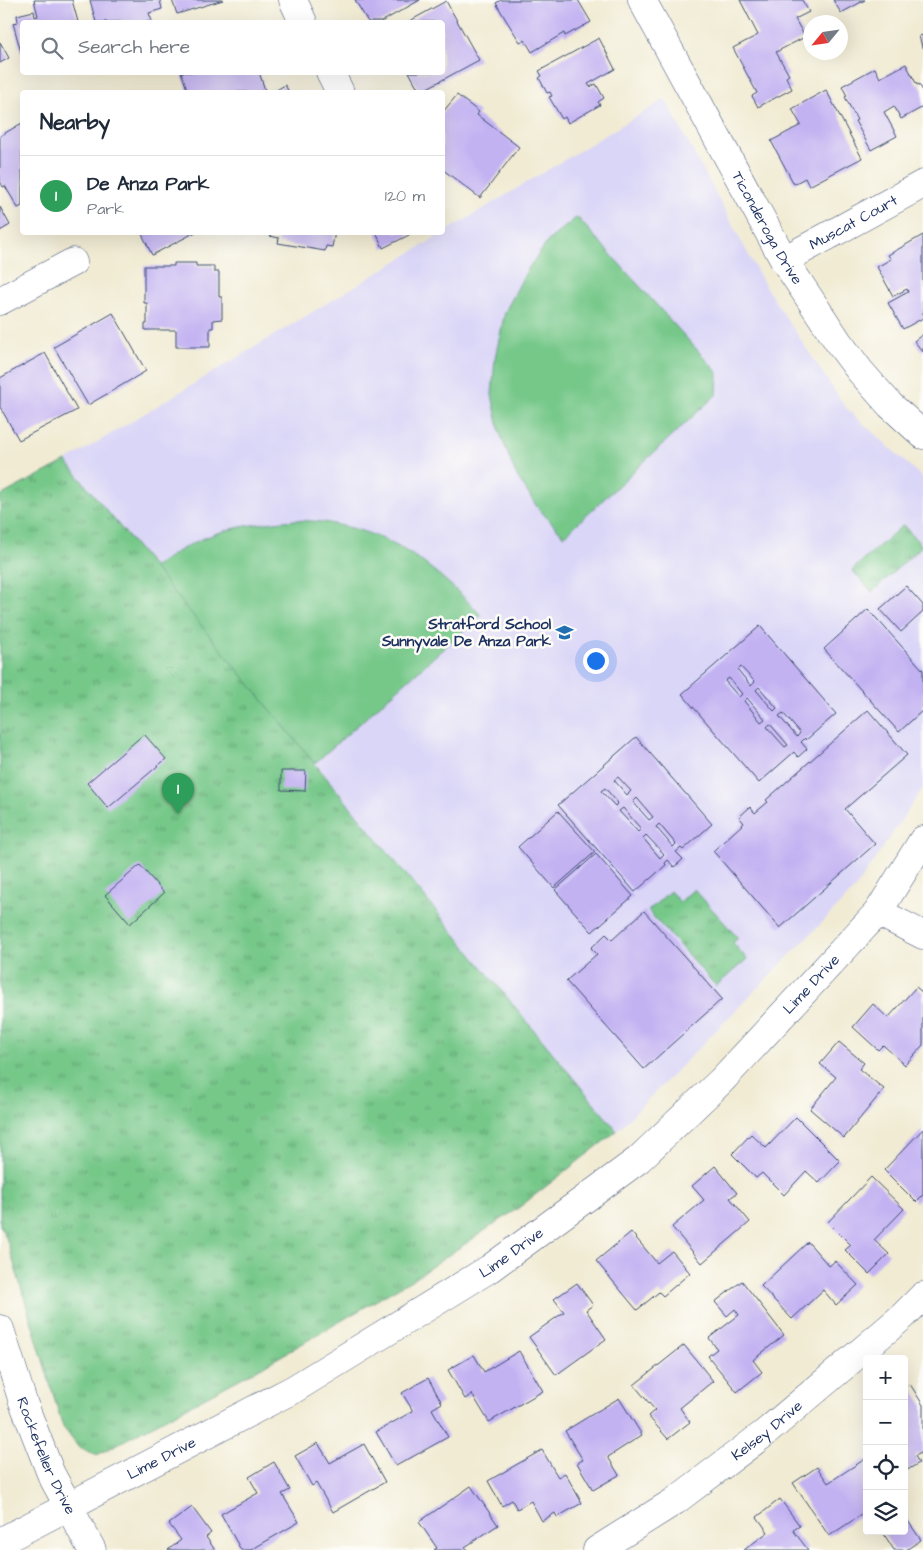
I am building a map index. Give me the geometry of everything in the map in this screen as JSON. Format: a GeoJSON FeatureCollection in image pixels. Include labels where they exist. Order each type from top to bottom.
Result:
{"type":"FeatureCollection","features":[{"type":"Feature","properties":{"kind":"street"},"geometry":{"type":"LineString","coordinates":[[292,0],[302,20]]}},
{"type":"Feature","properties":{"kind":"street","name":"Ticonderoga Drive"},"geometry":{"type":"LineString","coordinates":[[642,0],[784,260],[839,344],[860,371],[890,405],[923,435]]}},
{"type":"Feature","properties":{"kind":"street"},"geometry":{"type":"LineString","coordinates":[[332,75],[339,90]]}},
{"type":"Feature","properties":{"kind":"street","name":"Muscat Court"},"geometry":{"type":"LineString","coordinates":[[784,260],[923,184]]}},
{"type":"Feature","properties":{"kind":"street"},"geometry":{"type":"LineString","coordinates":[[0,301],[73,262]]}},
{"type":"Feature","properties":{"kind":"street","name":"Lime Drive"},"geometry":{"type":"LineString","coordinates":[[0,1542],[294,1389],[489,1269],[638,1160],[722,1080],[878,912],[923,840]]}},
{"type":"Feature","properties":{"kind":"street"},"geometry":{"type":"LineString","coordinates":[[878,912],[923,934]]}},
{"type":"Feature","properties":{"kind":"street","name":"Kelsey Drive"},"geometry":{"type":"LineString","coordinates":[[598,1550],[674,1501],[765,1433],[903,1316],[923,1296]]}},
{"type":"Feature","properties":{"kind":"street","name":"Rockefeller Drive"},"geometry":{"type":"LineString","coordinates":[[0,1329],[23,1402],[51,1474],[92,1550]]}},
{"type":"Feature","properties":{"kind":"shaded area","name":"Stratford School Sunnyvale De Anza Park"},"geometry":{"type":"Polygon","coordinates":[[[665,99],[767,289],[846,408],[923,478],[923,788],[855,889],[617,1131],[66,461],[440,235],[445,235],[445,232],[665,99]]]}},
{"type":"Feature","properties":{"kind":"green space"},"geometry":{"type":"Polygon","coordinates":[[[577,217],[718,373],[717,394],[564,536],[537,507],[515,473],[500,433],[492,395],[495,358],[505,312],[527,270],[549,240],[577,217]]]}},
{"type":"Feature","properties":{"kind":"green space"},"geometry":{"type":"Polygon","coordinates":[[[66,461],[617,1131],[517,1209],[413,1279],[262,1367],[97,1455],[79,1448],[63,1427],[6,1237],[0,1225],[0,496],[66,461]]]}},
{"type":"Feature","properties":{"kind":"green space"},"geometry":{"type":"Polygon","coordinates":[[[296,520],[325,522],[357,529],[397,546],[432,569],[481,615],[306,771],[151,569],[197,541],[224,531],[252,525],[296,520]]]}},
{"type":"Feature","properties":{"kind":"green space"},"geometry":{"type":"Polygon","coordinates":[[[903,525],[922,546],[872,592],[852,570],[903,525]]]}},
{"type":"Feature","properties":{"kind":"green space"},"geometry":{"type":"Polygon","coordinates":[[[694,889],[738,938],[733,943],[747,959],[716,986],[648,911],[670,891],[680,902],[694,889]]]}},
{"type":"Feature","properties":{"kind":"building"},"geometry":{"type":"Polygon","coordinates":[[[34,0],[72,0],[77,20],[20,20],[20,49],[13,23],[18,22],[17,15],[34,11],[35,17],[38,16],[34,0]]]}},
{"type":"Feature","properties":{"kind":"building"},"geometry":{"type":"Polygon","coordinates":[[[90,0],[160,0],[162,9],[149,13],[152,20],[95,20],[90,0]]]}},
{"type":"Feature","properties":{"kind":"building"},"geometry":{"type":"Polygon","coordinates":[[[172,0],[223,0],[177,14],[172,0]]]}},
{"type":"Feature","properties":{"kind":"building"},"geometry":{"type":"Polygon","coordinates":[[[355,0],[420,0],[385,20],[367,20],[355,0]]]}},
{"type":"Feature","properties":{"kind":"building"},"geometry":{"type":"Polygon","coordinates":[[[501,0],[578,0],[591,22],[565,36],[564,33],[532,52],[525,40],[520,42],[506,20],[496,3],[501,0]]]}},
{"type":"Feature","properties":{"kind":"building"},"geometry":{"type":"Polygon","coordinates":[[[740,0],[802,0],[809,12],[795,19],[803,33],[803,38],[776,52],[789,75],[786,77],[792,89],[758,107],[752,96],[757,93],[733,48],[758,35],[740,0]]]}},
{"type":"Feature","properties":{"kind":"building"},"geometry":{"type":"Polygon","coordinates":[[[833,0],[865,0],[841,13],[833,0]]]}},
{"type":"Feature","properties":{"kind":"building"},"geometry":{"type":"Polygon","coordinates":[[[446,1],[479,60],[424,90],[419,90],[411,75],[445,75],[445,20],[412,20],[446,1]]]}},
{"type":"Feature","properties":{"kind":"building"},"geometry":{"type":"Polygon","coordinates":[[[923,35],[923,47],[922,47],[919,36],[923,35]]]}},
{"type":"Feature","properties":{"kind":"building"},"geometry":{"type":"Polygon","coordinates":[[[599,38],[615,69],[588,84],[590,87],[596,84],[604,98],[598,102],[600,105],[568,123],[565,117],[562,119],[549,97],[552,96],[550,92],[547,93],[539,78],[542,76],[539,71],[599,38]]]}},
{"type":"Feature","properties":{"kind":"building"},"geometry":{"type":"Polygon","coordinates":[[[0,42],[9,58],[0,63],[0,42]]]}},
{"type":"Feature","properties":{"kind":"building"},"geometry":{"type":"Polygon","coordinates":[[[906,64],[917,85],[919,84],[923,91],[923,107],[901,119],[894,106],[884,112],[897,136],[871,150],[855,121],[857,120],[845,97],[847,96],[842,86],[875,68],[880,78],[906,64]]]}},
{"type":"Feature","properties":{"kind":"building"},"geometry":{"type":"Polygon","coordinates":[[[182,75],[260,75],[265,90],[187,90],[182,75]]]}},
{"type":"Feature","properties":{"kind":"building"},"geometry":{"type":"Polygon","coordinates":[[[285,85],[288,90],[276,90],[285,85]]]}},
{"type":"Feature","properties":{"kind":"building"},"geometry":{"type":"Polygon","coordinates":[[[826,90],[862,158],[809,186],[805,178],[794,184],[771,141],[801,125],[792,109],[826,90]]]}},
{"type":"Feature","properties":{"kind":"building"},"geometry":{"type":"Polygon","coordinates":[[[457,95],[479,112],[477,115],[519,147],[480,198],[445,171],[445,109],[457,95]]]}},
{"type":"Feature","properties":{"kind":"building"},"geometry":{"type":"Polygon","coordinates":[[[20,124],[20,207],[18,208],[0,181],[0,136],[20,124]]]}},
{"type":"Feature","properties":{"kind":"building"},"geometry":{"type":"Polygon","coordinates":[[[0,207],[10,225],[0,231],[0,207]]]}},
{"type":"Feature","properties":{"kind":"building"},"geometry":{"type":"Polygon","coordinates":[[[142,235],[190,235],[152,255],[142,235]]]}},
{"type":"Feature","properties":{"kind":"building"},"geometry":{"type":"Polygon","coordinates":[[[334,235],[332,247],[326,246],[325,251],[278,243],[279,238],[270,236],[334,235]]]}},
{"type":"Feature","properties":{"kind":"building"},"geometry":{"type":"Polygon","coordinates":[[[377,235],[409,235],[383,248],[377,235]]]}},
{"type":"Feature","properties":{"kind":"building"},"geometry":{"type":"Polygon","coordinates":[[[923,235],[923,318],[903,329],[888,303],[908,292],[907,289],[893,296],[877,267],[891,259],[888,255],[923,235]]]}},
{"type":"Feature","properties":{"kind":"building"},"geometry":{"type":"Polygon","coordinates":[[[174,263],[196,263],[196,266],[214,266],[214,272],[219,272],[219,297],[222,297],[222,319],[213,320],[213,328],[210,328],[210,347],[176,347],[176,330],[145,330],[145,324],[147,324],[147,303],[144,303],[144,266],[174,266],[174,263]]]}},
{"type":"Feature","properties":{"kind":"building"},"geometry":{"type":"Polygon","coordinates":[[[113,313],[146,371],[88,405],[54,347],[113,313]]]}},
{"type":"Feature","properties":{"kind":"building"},"geometry":{"type":"Polygon","coordinates":[[[923,334],[923,352],[914,341],[923,334]]]}},
{"type":"Feature","properties":{"kind":"building"},"geometry":{"type":"Polygon","coordinates":[[[45,353],[77,410],[19,440],[0,407],[0,378],[45,353]]]}},
{"type":"Feature","properties":{"kind":"building"},"geometry":{"type":"Polygon","coordinates":[[[906,586],[923,605],[923,612],[901,632],[880,609],[906,586]]]}},
{"type":"Feature","properties":{"kind":"building"},"geometry":{"type":"Polygon","coordinates":[[[868,609],[923,670],[923,710],[899,732],[824,649],[868,609]]]}},
{"type":"Feature","properties":{"kind":"building"},"geometry":{"type":"Polygon","coordinates":[[[760,626],[836,714],[806,740],[805,738],[801,742],[807,749],[798,757],[794,752],[759,783],[682,694],[760,626]],[[741,667],[738,670],[751,686],[755,682],[741,667]],[[729,678],[725,681],[739,697],[742,694],[729,678]],[[759,687],[756,690],[774,711],[777,708],[759,687]],[[747,698],[744,701],[761,722],[765,719],[747,698]],[[783,713],[779,716],[797,737],[800,733],[783,713]],[[770,724],[767,727],[785,747],[788,745],[770,724]]]}},
{"type":"Feature","properties":{"kind":"building"},"geometry":{"type":"Polygon","coordinates":[[[868,710],[907,755],[845,809],[875,844],[780,928],[713,851],[744,823],[739,817],[750,807],[755,813],[768,802],[766,800],[868,710]]]}},
{"type":"Feature","properties":{"kind":"building"},"geometry":{"type":"Polygon","coordinates":[[[144,734],[166,759],[108,808],[87,783],[144,734]]]}},
{"type":"Feature","properties":{"kind":"building"},"geometry":{"type":"Polygon","coordinates":[[[636,737],[712,824],[683,850],[681,848],[676,852],[683,859],[679,863],[674,867],[668,860],[665,863],[666,865],[635,892],[558,805],[636,737]],[[618,777],[614,780],[627,795],[631,791],[618,777]],[[605,788],[601,791],[615,806],[618,803],[605,788]],[[637,798],[633,802],[649,820],[653,817],[637,798]],[[623,808],[619,811],[638,832],[641,829],[623,808]],[[659,824],[656,827],[673,847],[676,844],[659,824]],[[646,835],[643,838],[660,858],[664,854],[646,835]]]}},
{"type":"Feature","properties":{"kind":"building"},"geometry":{"type":"Polygon","coordinates":[[[281,771],[306,771],[305,791],[281,790],[281,771]]]}},
{"type":"Feature","properties":{"kind":"building"},"geometry":{"type":"Polygon","coordinates":[[[558,811],[595,852],[554,888],[518,847],[558,811]]]}},
{"type":"Feature","properties":{"kind":"building"},"geometry":{"type":"Polygon","coordinates":[[[596,854],[633,896],[592,932],[555,890],[596,854]]]}},
{"type":"Feature","properties":{"kind":"building"},"geometry":{"type":"Polygon","coordinates":[[[140,865],[164,893],[130,924],[105,895],[140,865]]]}},
{"type":"Feature","properties":{"kind":"building"},"geometry":{"type":"Polygon","coordinates":[[[644,911],[722,999],[644,1069],[566,981],[597,954],[591,948],[606,934],[612,940],[644,911]]]}},
{"type":"Feature","properties":{"kind":"building"},"geometry":{"type":"Polygon","coordinates":[[[916,987],[923,993],[923,1045],[905,1065],[883,1045],[878,1050],[853,1027],[873,1004],[888,1018],[916,987]]]}},
{"type":"Feature","properties":{"kind":"building"},"geometry":{"type":"Polygon","coordinates":[[[839,1042],[864,1063],[859,1069],[884,1089],[844,1138],[810,1109],[836,1077],[820,1064],[839,1042]]]}},
{"type":"Feature","properties":{"kind":"building"},"geometry":{"type":"Polygon","coordinates":[[[796,1117],[840,1161],[819,1183],[806,1171],[784,1195],[762,1173],[756,1178],[732,1154],[751,1134],[766,1148],[796,1117]]]}},
{"type":"Feature","properties":{"kind":"building"},"geometry":{"type":"Polygon","coordinates":[[[923,1129],[923,1195],[916,1202],[884,1170],[923,1129]]]}},
{"type":"Feature","properties":{"kind":"building"},"geometry":{"type":"Polygon","coordinates":[[[715,1166],[737,1193],[730,1198],[750,1222],[702,1263],[672,1227],[704,1200],[692,1186],[715,1166]]]}},
{"type":"Feature","properties":{"kind":"building"},"geometry":{"type":"Polygon","coordinates":[[[871,1177],[904,1209],[874,1240],[889,1254],[869,1274],[845,1250],[851,1245],[828,1222],[871,1177]]]}},
{"type":"Feature","properties":{"kind":"building"},"geometry":{"type":"Polygon","coordinates":[[[631,1232],[657,1263],[672,1251],[690,1273],[663,1296],[659,1292],[637,1310],[596,1261],[631,1232]]]}},
{"type":"Feature","properties":{"kind":"building"},"geometry":{"type":"Polygon","coordinates":[[[808,1242],[829,1266],[835,1261],[858,1285],[836,1305],[823,1290],[792,1319],[761,1286],[808,1242]]]}},
{"type":"Feature","properties":{"kind":"building"},"geometry":{"type":"Polygon","coordinates":[[[742,1281],[784,1335],[753,1360],[762,1372],[737,1392],[708,1356],[717,1349],[709,1338],[739,1315],[735,1309],[727,1316],[715,1302],[742,1281]]]}},
{"type":"Feature","properties":{"kind":"building"},"geometry":{"type":"Polygon","coordinates":[[[577,1283],[593,1305],[586,1310],[606,1339],[556,1375],[529,1337],[564,1312],[554,1299],[577,1283]]]}},
{"type":"Feature","properties":{"kind":"building"},"geometry":{"type":"Polygon","coordinates":[[[684,1345],[713,1381],[680,1408],[690,1422],[668,1439],[648,1416],[655,1410],[634,1385],[684,1345]]]}},
{"type":"Feature","properties":{"kind":"building"},"geometry":{"type":"Polygon","coordinates":[[[519,1351],[543,1391],[489,1422],[472,1394],[465,1399],[448,1370],[474,1355],[484,1372],[519,1351]]]}},
{"type":"Feature","properties":{"kind":"building"},"geometry":{"type":"Polygon","coordinates":[[[428,1378],[442,1403],[432,1409],[448,1437],[396,1466],[376,1432],[413,1411],[402,1393],[428,1378]]]}},
{"type":"Feature","properties":{"kind":"building"},"geometry":{"type":"Polygon","coordinates":[[[910,1384],[923,1405],[923,1452],[915,1456],[919,1463],[908,1470],[908,1400],[908,1385],[910,1384]]]}},
{"type":"Feature","properties":{"kind":"building"},"geometry":{"type":"Polygon","coordinates":[[[619,1398],[642,1435],[608,1457],[619,1475],[593,1490],[577,1463],[583,1460],[565,1431],[619,1398]]]}},
{"type":"Feature","properties":{"kind":"building"},"geometry":{"type":"Polygon","coordinates":[[[318,1443],[330,1463],[364,1444],[385,1482],[333,1512],[316,1483],[312,1486],[295,1456],[318,1443]]]}},
{"type":"Feature","properties":{"kind":"building"},"geometry":{"type":"Polygon","coordinates":[[[542,1450],[558,1477],[565,1473],[582,1503],[557,1517],[555,1513],[542,1521],[531,1501],[517,1509],[512,1500],[502,1506],[488,1481],[542,1450]]]}},
{"type":"Feature","properties":{"kind":"building"},"geometry":{"type":"Polygon","coordinates":[[[863,1460],[863,1514],[829,1536],[793,1483],[817,1467],[828,1483],[863,1460]]]}},
{"type":"Feature","properties":{"kind":"building"},"geometry":{"type":"Polygon","coordinates":[[[274,1462],[290,1490],[282,1494],[299,1522],[251,1550],[241,1550],[221,1514],[258,1493],[249,1477],[274,1462]]]}},
{"type":"Feature","properties":{"kind":"building"},"geometry":{"type":"Polygon","coordinates":[[[471,1486],[498,1525],[465,1547],[467,1550],[434,1550],[437,1548],[419,1522],[471,1486]]]}},
{"type":"Feature","properties":{"kind":"building"},"geometry":{"type":"Polygon","coordinates":[[[780,1499],[800,1526],[793,1530],[808,1550],[744,1550],[768,1532],[757,1517],[780,1499]]]}},
{"type":"Feature","properties":{"kind":"building"},"geometry":{"type":"Polygon","coordinates":[[[192,1507],[211,1533],[206,1537],[215,1550],[168,1550],[181,1540],[169,1524],[192,1507]]]}},
{"type":"Feature","properties":{"kind":"building"},"geometry":{"type":"Polygon","coordinates":[[[908,1521],[921,1540],[906,1550],[894,1550],[885,1535],[908,1535],[908,1521]]]}},
{"type":"Feature","properties":{"kind":"place","name":"Stratford School Sunnyvale De Anza Park"},"geometry":{"type":"Point","coordinates":[565,633]}},
{"type":"Feature","properties":{"kind":"place","name":"De Anza Park"},"geometry":{"type":"Point","coordinates":[178,814]}}]}
